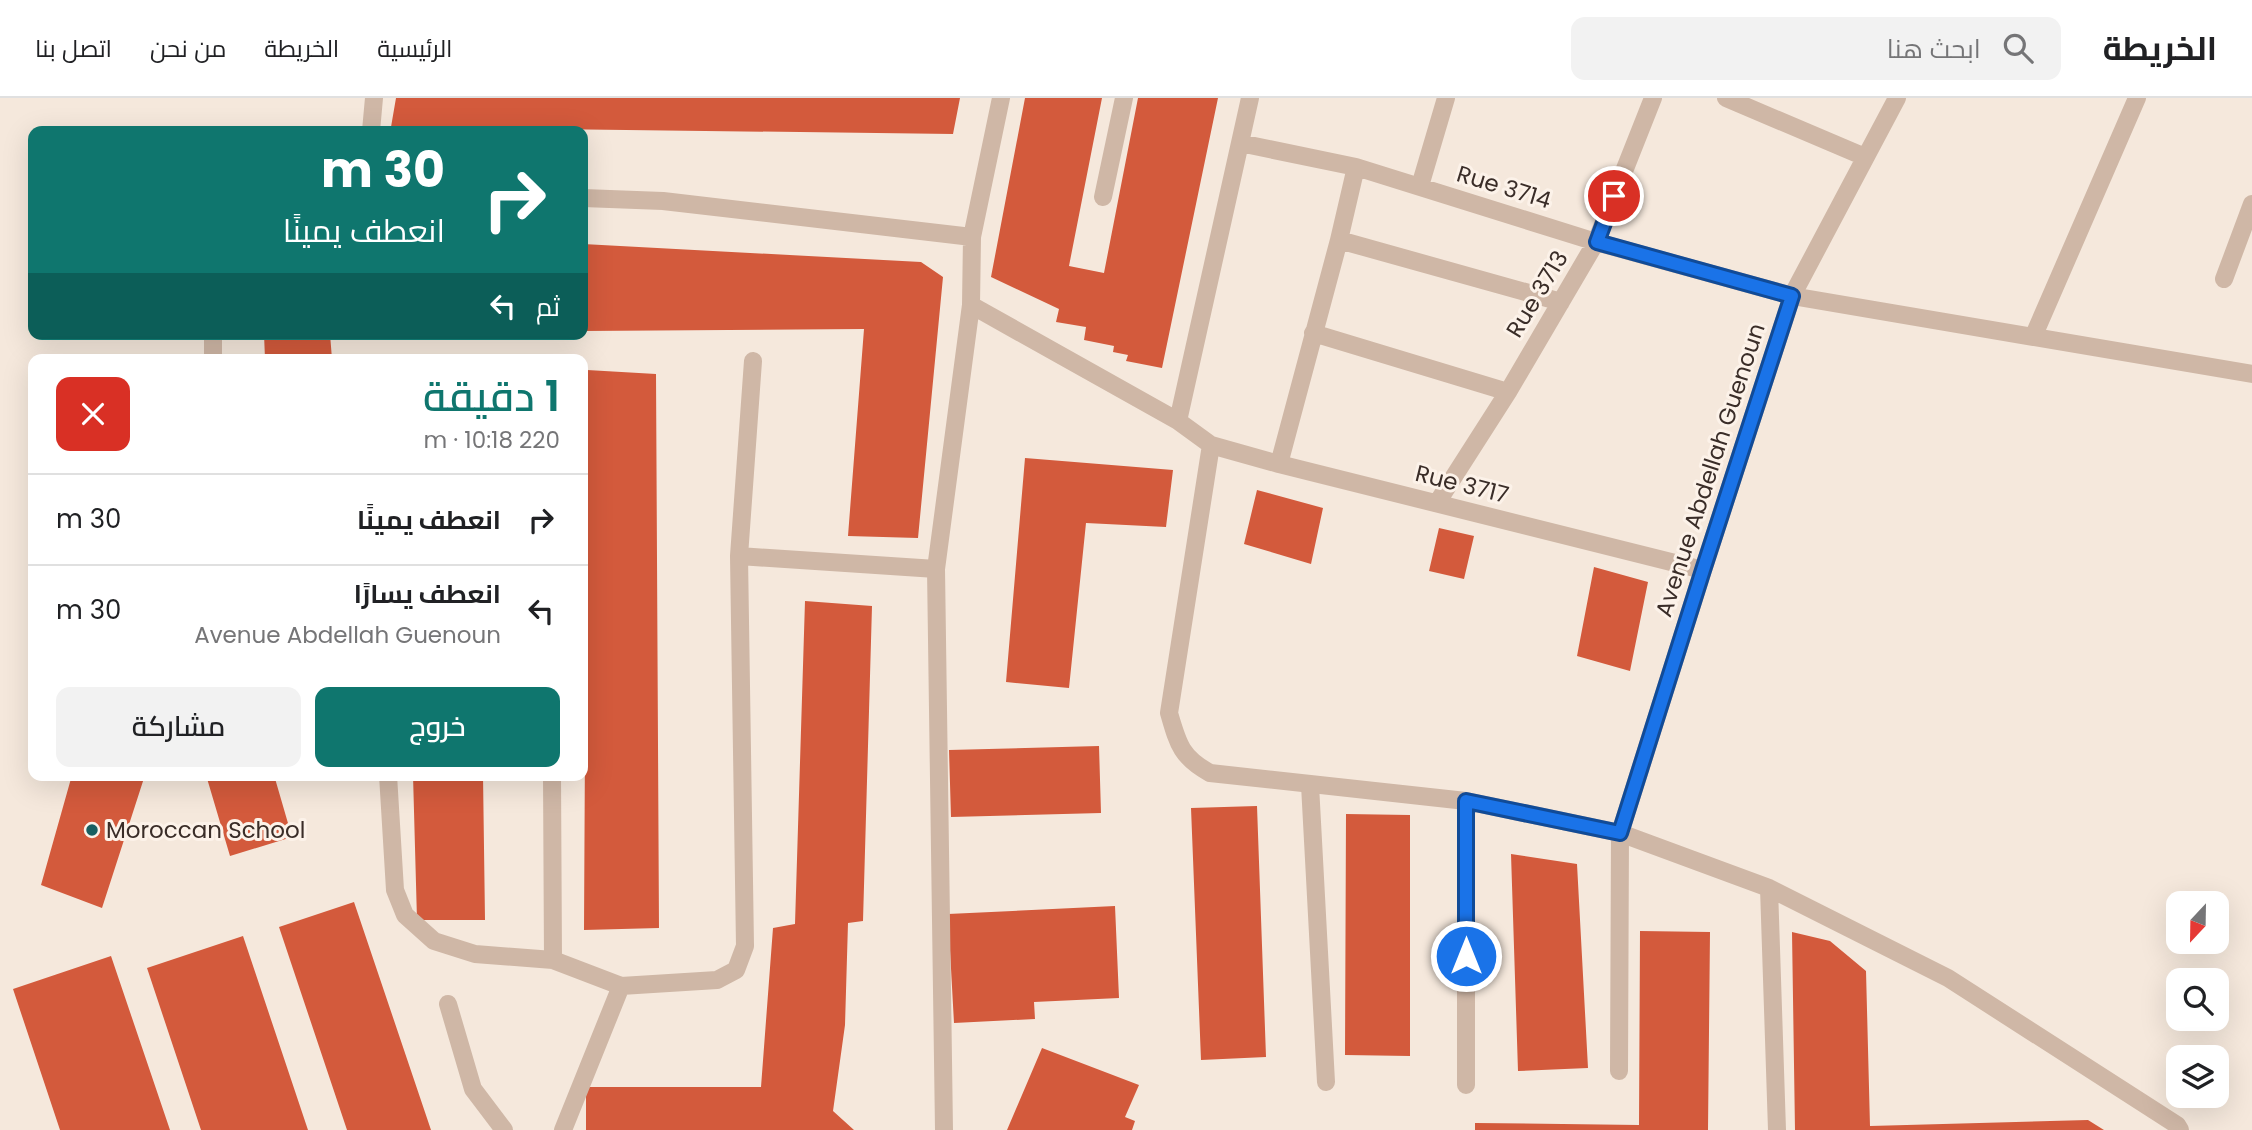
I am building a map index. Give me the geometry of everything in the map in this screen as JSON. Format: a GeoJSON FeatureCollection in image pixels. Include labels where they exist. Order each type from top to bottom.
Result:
{"type":"FeatureCollection","features":[{"type":"Feature","properties":{"kind":"street"},"geometry":{"type":"LineString","coordinates":[[371,126],[374,98]]}},
{"type":"Feature","properties":{"kind":"street"},"geometry":{"type":"LineString","coordinates":[[944,1130],[936,569],[971,306],[972,237],[1001,98]]}},
{"type":"Feature","properties":{"kind":"street"},"geometry":{"type":"LineString","coordinates":[[1102,197],[1124,98]]}},
{"type":"Feature","properties":{"kind":"street"},"geometry":{"type":"LineString","coordinates":[[1178,421],[1250,98]]}},
{"type":"Feature","properties":{"kind":"street"},"geometry":{"type":"LineString","coordinates":[[1420,186],[1446,98]]}},
{"type":"Feature","properties":{"kind":"street"},"geometry":{"type":"LineString","coordinates":[[1726,98],[1866,157]]}},
{"type":"Feature","properties":{"kind":"street","name":"Avenue Abdellah Guenoun"},"geometry":{"type":"LineString","coordinates":[[1619,1071],[1620,833],[1792,296],[1897,98]]}},
{"type":"Feature","properties":{"kind":"street"},"geometry":{"type":"LineString","coordinates":[[2034,335],[2137,98]]}},
{"type":"Feature","properties":{"kind":"street","name":"Rue 3713"},"geometry":{"type":"LineString","coordinates":[[1437,503],[1508,392],[1597,242],[1646,100]]}},
{"type":"Feature","properties":{"kind":"street","name":"Rue 3714"},"geometry":{"type":"LineString","coordinates":[[1240,143],[1356,167],[1597,242],[1792,296],[2252,374]]}},
{"type":"Feature","properties":{"kind":"street"},"geometry":{"type":"LineString","coordinates":[[1279,464],[1356,167]]}},
{"type":"Feature","properties":{"kind":"street"},"geometry":{"type":"LineString","coordinates":[[588,198],[663,201],[972,237]]}},
{"type":"Feature","properties":{"kind":"street"},"geometry":{"type":"LineString","coordinates":[[2224,279],[2252,204]]}},
{"type":"Feature","properties":{"kind":"street"},"geometry":{"type":"LineString","coordinates":[[1339,240],[1561,302]]}},
{"type":"Feature","properties":{"kind":"street"},"geometry":{"type":"LineString","coordinates":[[971,306],[1178,421],[1211,445],[1169,713],[1177,740],[1191,763],[1210,773],[1466,801],[1620,833],[1769,888],[1948,978],[2177,1125],[2180,1130]]}},
{"type":"Feature","properties":{"kind":"street"},"geometry":{"type":"LineString","coordinates":[[1313,333],[1508,392]]}},
{"type":"Feature","properties":{"kind":"street"},"geometry":{"type":"LineString","coordinates":[[388,781],[395,890],[405,915],[434,942],[475,954],[553,960],[621,986],[718,981],[736,970],[745,946],[739,556],[753,362]]}},
{"type":"Feature","properties":{"kind":"street","name":"Rue 3717"},"geometry":{"type":"LineString","coordinates":[[1211,445],[1703,570]]}},
{"type":"Feature","properties":{"kind":"street"},"geometry":{"type":"LineString","coordinates":[[739,556],[936,569]]}},
{"type":"Feature","properties":{"kind":"street"},"geometry":{"type":"LineString","coordinates":[[552,781],[553,960]]}},
{"type":"Feature","properties":{"kind":"street"},"geometry":{"type":"LineString","coordinates":[[1310,785],[1326,1082]]}},
{"type":"Feature","properties":{"kind":"street"},"geometry":{"type":"LineString","coordinates":[[1466,801],[1466,1086]]}},
{"type":"Feature","properties":{"kind":"street"},"geometry":{"type":"LineString","coordinates":[[1769,888],[1777,1130]]}},
{"type":"Feature","properties":{"kind":"street"},"geometry":{"type":"LineString","coordinates":[[563,1130],[621,986]]}},
{"type":"Feature","properties":{"kind":"street"},"geometry":{"type":"LineString","coordinates":[[448,1004],[473,1088],[504,1130]]}},
{"type":"Feature","properties":{"kind":"building"},"geometry":{"type":"Polygon","coordinates":[[[396,98],[960,98],[953,134],[588,129],[588,126],[391,126],[396,98]]]}},
{"type":"Feature","properties":{"kind":"building"},"geometry":{"type":"Polygon","coordinates":[[[1025,98],[1102,98],[1069,266],[1104,273],[1138,98],[1218,98],[1162,368],[1126,361],[1128,355],[1113,352],[1114,346],[1084,340],[1086,327],[1056,322],[1059,309],[991,277],[1025,98]]]}},
{"type":"Feature","properties":{"kind":"building"},"geometry":{"type":"Polygon","coordinates":[[[588,244],[921,262],[943,277],[918,538],[848,536],[864,329],[588,331],[588,244]]]}},
{"type":"Feature","properties":{"kind":"building"},"geometry":{"type":"Polygon","coordinates":[[[264,340],[330,340],[332,354],[265,354],[264,340]]]}},
{"type":"Feature","properties":{"kind":"building"},"geometry":{"type":"Polygon","coordinates":[[[588,370],[656,374],[659,928],[584,930],[585,781],[588,781],[588,370]]]}},
{"type":"Feature","properties":{"kind":"building"},"geometry":{"type":"Polygon","coordinates":[[[1025,458],[1173,470],[1166,527],[1086,523],[1069,688],[1006,682],[1025,458]]]}},
{"type":"Feature","properties":{"kind":"building"},"geometry":{"type":"Polygon","coordinates":[[[1257,490],[1323,508],[1311,564],[1244,544],[1257,490]]]}},
{"type":"Feature","properties":{"kind":"building"},"geometry":{"type":"Polygon","coordinates":[[[1439,528],[1474,536],[1464,579],[1429,571],[1439,528]]]}},
{"type":"Feature","properties":{"kind":"building"},"geometry":{"type":"Polygon","coordinates":[[[1594,567],[1648,582],[1630,671],[1577,656],[1594,567]]]}},
{"type":"Feature","properties":{"kind":"building"},"geometry":{"type":"Polygon","coordinates":[[[805,601],[872,606],[863,921],[848,923],[845,1025],[833,1111],[854,1130],[586,1130],[586,1087],[761,1087],[773,928],[795,924],[805,601]]]}},
{"type":"Feature","properties":{"kind":"building"},"geometry":{"type":"Polygon","coordinates":[[[1099,746],[1101,813],[951,817],[949,750],[1099,746]]]}},
{"type":"Feature","properties":{"kind":"building","name":"Moroccan School"},"geometry":{"type":"Polygon","coordinates":[[[70,781],[143,781],[102,908],[41,885],[70,781]]]}},
{"type":"Feature","properties":{"kind":"building","name":"Moroccan School"},"geometry":{"type":"Polygon","coordinates":[[[208,781],[276,781],[292,837],[230,856],[208,781]]]}},
{"type":"Feature","properties":{"kind":"building"},"geometry":{"type":"Polygon","coordinates":[[[413,781],[483,781],[485,920],[417,920],[413,781]]]}},
{"type":"Feature","properties":{"kind":"building"},"geometry":{"type":"Polygon","coordinates":[[[1257,806],[1266,1057],[1201,1060],[1191,808],[1257,806]]]}},
{"type":"Feature","properties":{"kind":"building"},"geometry":{"type":"Polygon","coordinates":[[[1346,814],[1410,815],[1410,1056],[1345,1055],[1346,814]]]}},
{"type":"Feature","properties":{"kind":"building"},"geometry":{"type":"Polygon","coordinates":[[[1511,854],[1577,864],[1588,1068],[1518,1071],[1511,854]]]}},
{"type":"Feature","properties":{"kind":"building"},"geometry":{"type":"Polygon","coordinates":[[[354,902],[431,1130],[347,1130],[279,927],[354,902]]]}},
{"type":"Feature","properties":{"kind":"building"},"geometry":{"type":"Polygon","coordinates":[[[1115,906],[1119,998],[1034,1002],[1035,1019],[954,1023],[948,914],[1115,906]]]}},
{"type":"Feature","properties":{"kind":"building"},"geometry":{"type":"Polygon","coordinates":[[[1640,931],[1710,932],[1708,1130],[1475,1130],[1475,1123],[1639,1125],[1640,931]]]}},
{"type":"Feature","properties":{"kind":"building"},"geometry":{"type":"Polygon","coordinates":[[[1792,932],[1830,941],[1866,971],[1870,1126],[2088,1120],[2104,1130],[1795,1130],[1792,932]]]}},
{"type":"Feature","properties":{"kind":"building"},"geometry":{"type":"Polygon","coordinates":[[[243,936],[308,1130],[201,1130],[147,968],[243,936]]]}},
{"type":"Feature","properties":{"kind":"building"},"geometry":{"type":"Polygon","coordinates":[[[111,956],[170,1130],[60,1130],[13,989],[111,956]]]}},
{"type":"Feature","properties":{"kind":"building"},"geometry":{"type":"Polygon","coordinates":[[[1042,1048],[1139,1085],[1125,1117],[1135,1121],[1132,1130],[1007,1130],[1042,1048]]]}},
{"type":"Feature","properties":{"kind":"place","name":"Moroccan School"},"geometry":{"type":"Point","coordinates":[92,830]}},
{"type":"Feature","properties":{"kind":"route"},"geometry":{"type":"LineString","coordinates":[[1466,956],[1466,801],[1620,833],[1792,296],[1597,242],[1614,196]]}}]}
